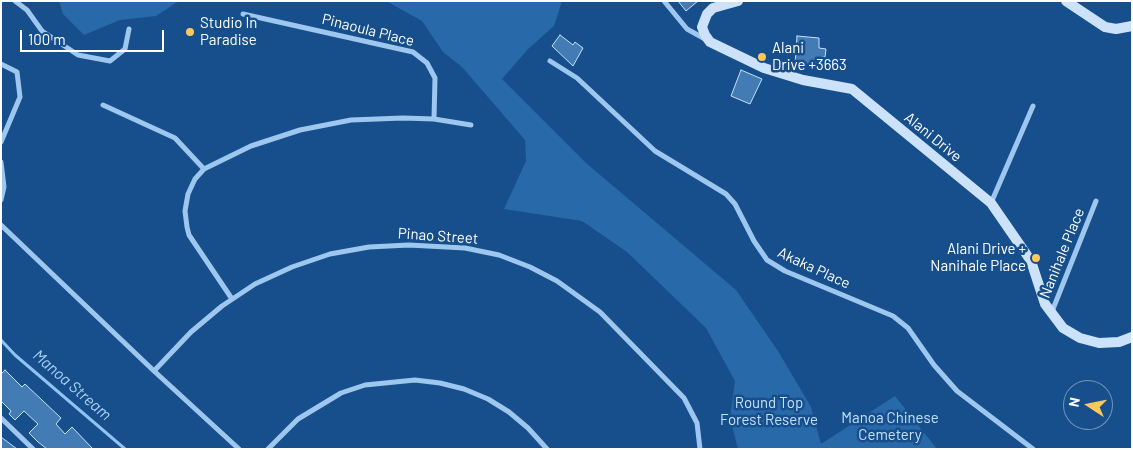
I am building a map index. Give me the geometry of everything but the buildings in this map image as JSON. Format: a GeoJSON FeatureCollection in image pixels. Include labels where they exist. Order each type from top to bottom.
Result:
{"type":"FeatureCollection","features":[{"type":"Feature","properties":{"kind":"street"},"geometry":{"type":"LineString","coordinates":[[16,1],[27,10],[42,31],[78,55],[110,61],[125,50],[129,29]]}},
{"type":"Feature","properties":{"kind":"street","name":"Alani Drive"},"geometry":{"type":"LineString","coordinates":[[664,1],[687,29],[764,68],[803,80],[852,89],[991,204],[1031,261],[1051,314],[1071,334],[1089,342],[1109,343],[1132,337]]}},
{"type":"Feature","properties":{"kind":"street"},"geometry":{"type":"LineString","coordinates":[[710,42],[702,26],[707,14],[713,8],[738,1]]}},
{"type":"Feature","properties":{"kind":"street"},"geometry":{"type":"LineString","coordinates":[[1066,1],[1109,28],[1116,29],[1132,26]]}},
{"type":"Feature","properties":{"kind":"street","name":"Pinaoula Place"},"geometry":{"type":"LineString","coordinates":[[243,14],[413,52],[427,63],[434,78],[434,119]]}},
{"type":"Feature","properties":{"kind":"street","name":"Akaka Place"},"geometry":{"type":"LineString","coordinates":[[550,61],[576,78],[655,151],[726,194],[735,204],[754,241],[767,260],[784,271],[893,316],[908,328],[934,365],[958,391],[1033,449]]}},
{"type":"Feature","properties":{"kind":"street"},"geometry":{"type":"LineString","coordinates":[[1,64],[17,72],[20,97],[1,142]]}},
{"type":"Feature","properties":{"kind":"street"},"geometry":{"type":"LineString","coordinates":[[103,104],[175,138],[204,169]]}},
{"type":"Feature","properties":{"kind":"street"},"geometry":{"type":"LineString","coordinates":[[991,204],[1033,106]]}},
{"type":"Feature","properties":{"kind":"street"},"geometry":{"type":"LineString","coordinates":[[232,299],[189,235],[187,227],[185,211],[188,194],[195,179],[204,169],[251,146],[300,130],[351,120],[434,119],[471,125]]}},
{"type":"Feature","properties":{"kind":"street"},"geometry":{"type":"LineString","coordinates":[[1,162],[4,187],[1,200]]}},
{"type":"Feature","properties":{"kind":"street","name":"Nanihale Place"},"geometry":{"type":"LineString","coordinates":[[1051,314],[1096,201]]}},
{"type":"Feature","properties":{"kind":"street"},"geometry":{"type":"LineString","coordinates":[[1,225],[239,449]]}},
{"type":"Feature","properties":{"kind":"street","name":"Pinao Street"},"geometry":{"type":"LineString","coordinates":[[154,371],[191,332],[232,299],[256,284],[292,267],[330,254],[359,248],[389,245],[447,246],[499,255],[530,266],[557,281],[606,317],[684,398],[697,423],[700,449]]}},
{"type":"Feature","properties":{"kind":"street"},"geometry":{"type":"LineString","coordinates":[[268,449],[298,419],[318,404],[341,393],[373,384],[415,380],[456,387],[488,399],[509,412],[528,428],[547,449]]}},
{"type":"Feature","properties":{"kind":"street"},"geometry":{"type":"LineString","coordinates":[[1,418],[33,449]]}},
{"type":"Feature","properties":{"kind":"green space"},"geometry":{"type":"Polygon","coordinates":[[[59,1],[179,1],[156,16],[120,20],[84,35],[63,14],[59,1]]]}},
{"type":"Feature","properties":{"kind":"green space","name":"Round Top Forest Reserve"},"geometry":{"type":"Polygon","coordinates":[[[386,1],[562,1],[554,26],[528,49],[502,79],[586,163],[736,290],[778,351],[811,407],[821,444],[895,396],[937,449],[738,449],[730,418],[735,381],[706,328],[627,252],[582,221],[504,209],[526,161],[525,140],[462,67],[443,52],[422,21],[386,1]]]}},
{"type":"Feature","properties":{"kind":"waterway","name":"Manoa Stream"},"geometry":{"type":"LineString","coordinates":[[1,340],[15,355],[125,449]]}},
{"type":"Feature","properties":{"kind":"place","name":"Studio In Paradise"},"geometry":{"type":"Point","coordinates":[190,32]}},
{"type":"Feature","properties":{"kind":"place","name":"Alani Drive +3663"},"geometry":{"type":"Point","coordinates":[762,57]}},
{"type":"Feature","properties":{"kind":"place","name":"Alani Drive + Nanihale Place"},"geometry":{"type":"Point","coordinates":[1036,258]}},
{"type":"Feature","properties":{"kind":"park label","name":"Manoa Chinese Cemetery"},"geometry":{"type":"Point","coordinates":[890,426]}}]}
